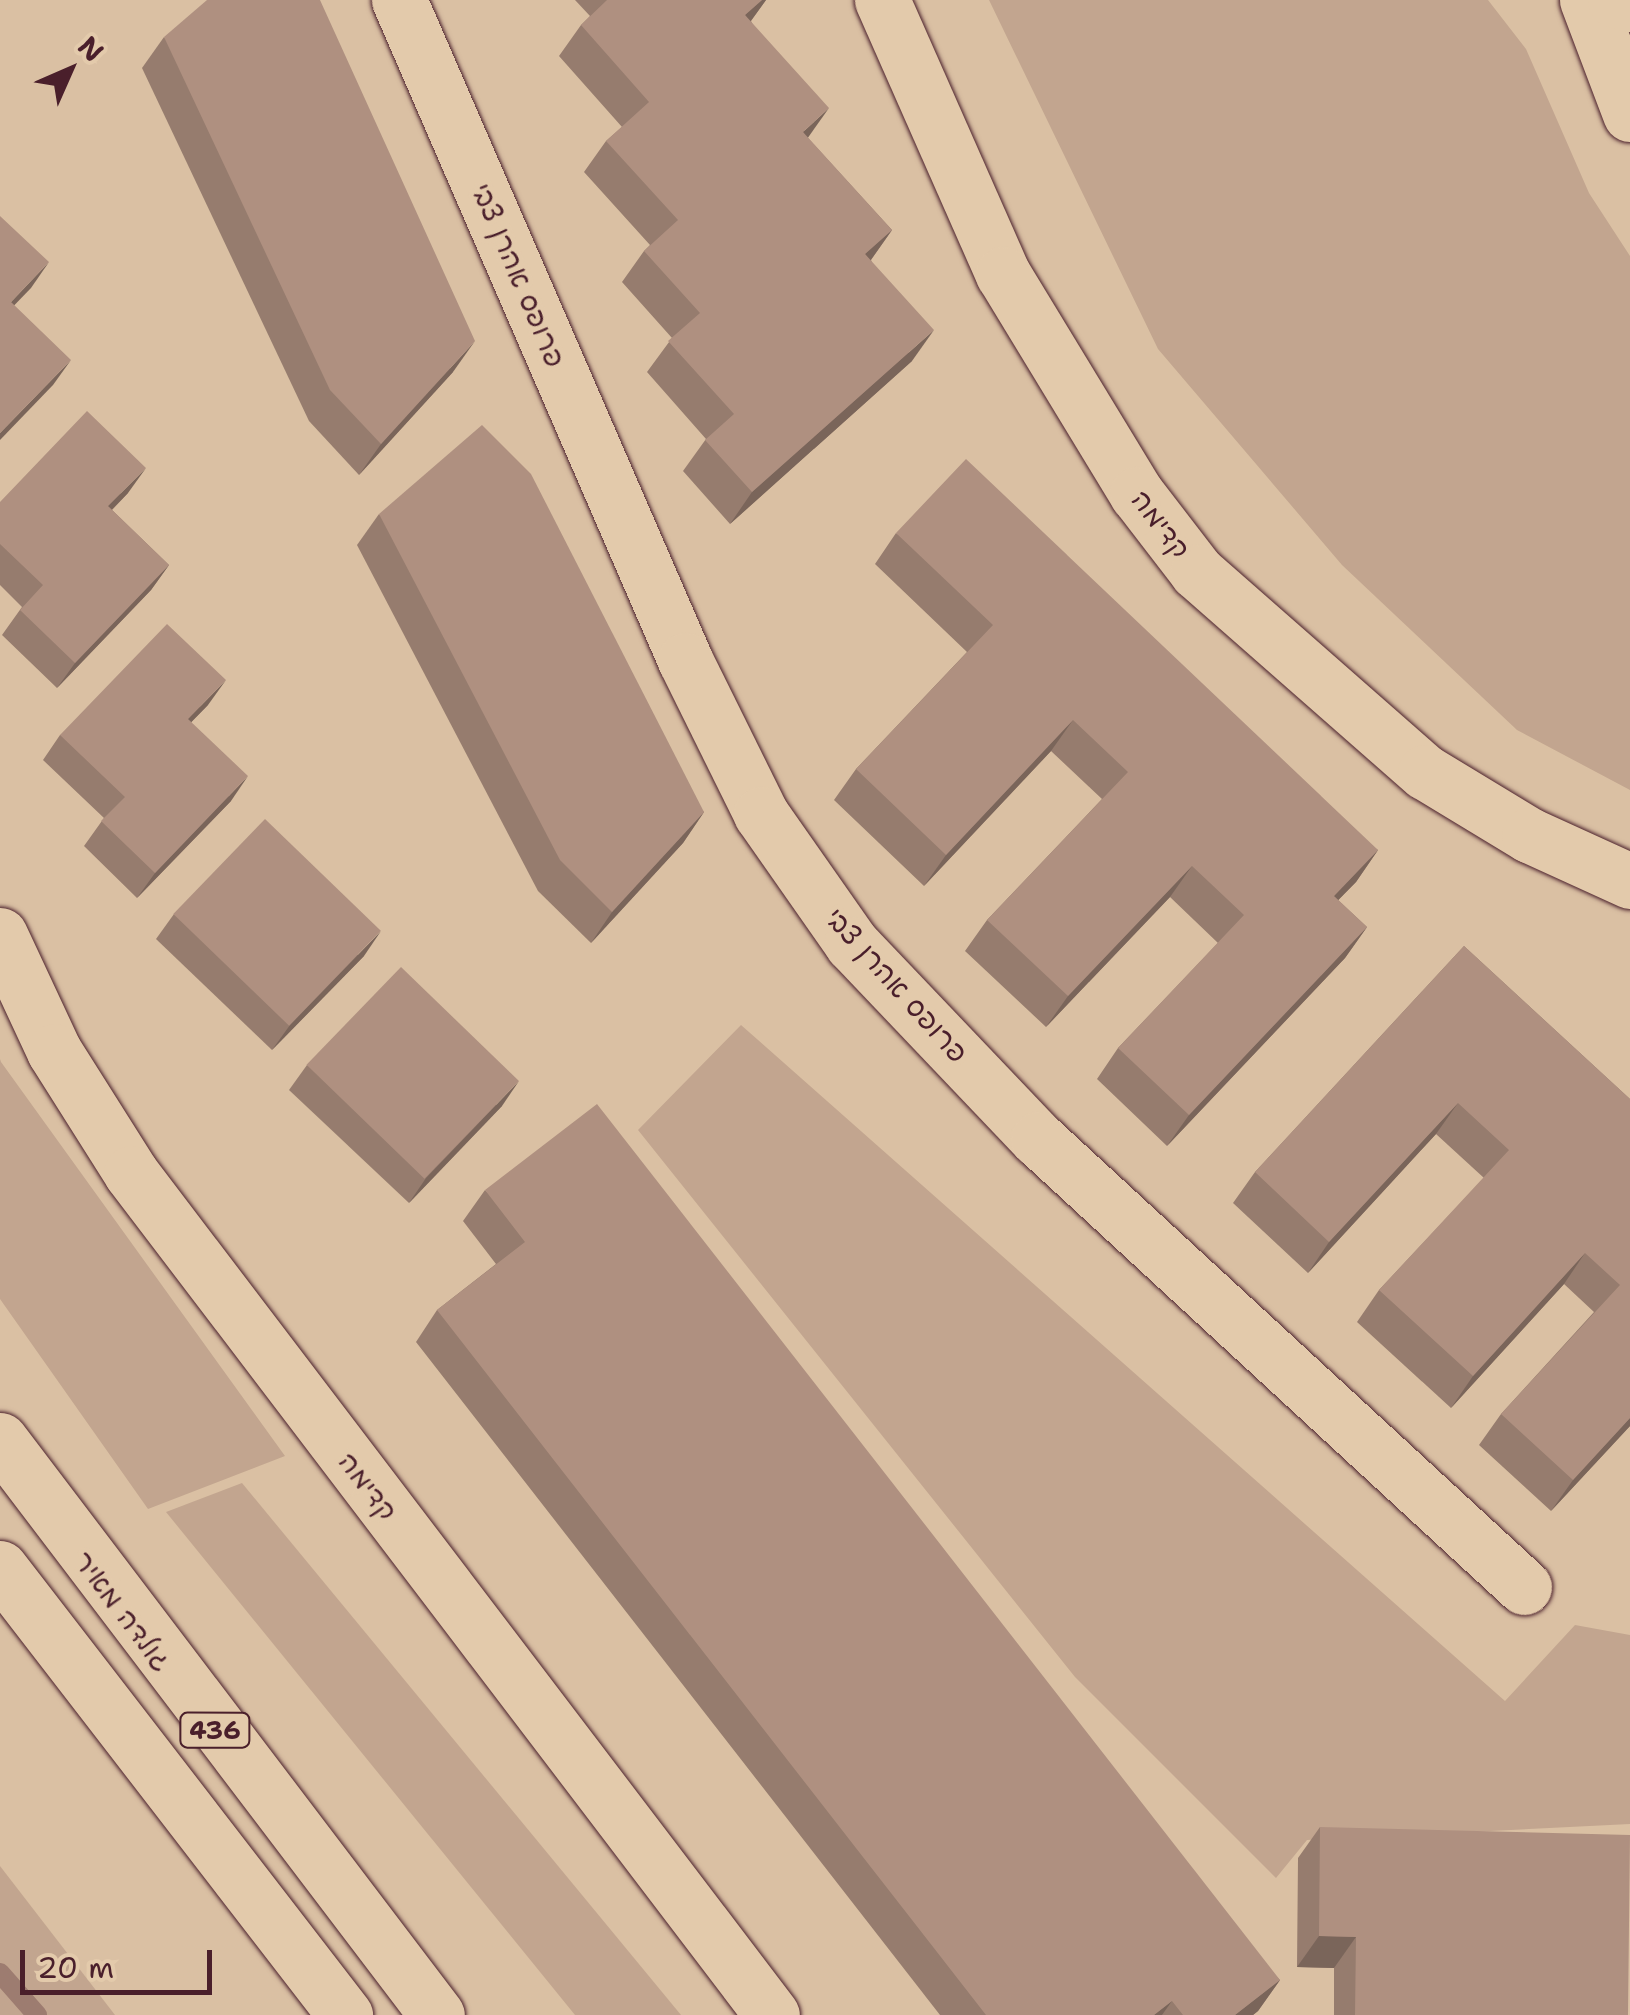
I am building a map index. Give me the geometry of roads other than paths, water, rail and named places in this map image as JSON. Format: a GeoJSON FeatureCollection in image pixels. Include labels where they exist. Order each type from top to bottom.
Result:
{"type":"FeatureCollection","features":[{"type":"Feature","properties":{"kind":"street","name":"פרופס אהרן צבי"},"geometry":{"type":"LineString","coordinates":[[399,0],[685,660],[761,814],[852,944],[1038,1138],[1524,1587]]}},
{"type":"Feature","properties":{"kind":"street","name":"קדימה"},"geometry":{"type":"LineString","coordinates":[[882,0],[1002,274],[1137,494],[1197,572],[1425,772],[1630,881]]}},
{"type":"Feature","properties":{"kind":"street"},"geometry":{"type":"LineString","coordinates":[[1586,0],[1630,114]]}},
{"type":"Feature","properties":{"kind":"street"},"geometry":{"type":"LineString","coordinates":[[1614,0],[1630,4]]}},
{"type":"Feature","properties":{"kind":"street","name":"קדימה"},"geometry":{"type":"LineString","coordinates":[[0,935],[54,1051],[131,1173],[772,2015]]}},
{"type":"Feature","properties":{"kind":"street","name":"גולדה מאיר"},"geometry":{"type":"LineString","coordinates":[[0,1440],[436,2015]]}},
{"type":"Feature","properties":{"kind":"street","name":"436"},"geometry":{"type":"LineString","coordinates":[[0,1568],[346,2015]]}},
{"type":"Feature","properties":{"kind":"waterway"},"geometry":{"type":"LineString","coordinates":[[0,1973],[37,2015]]}}]}
